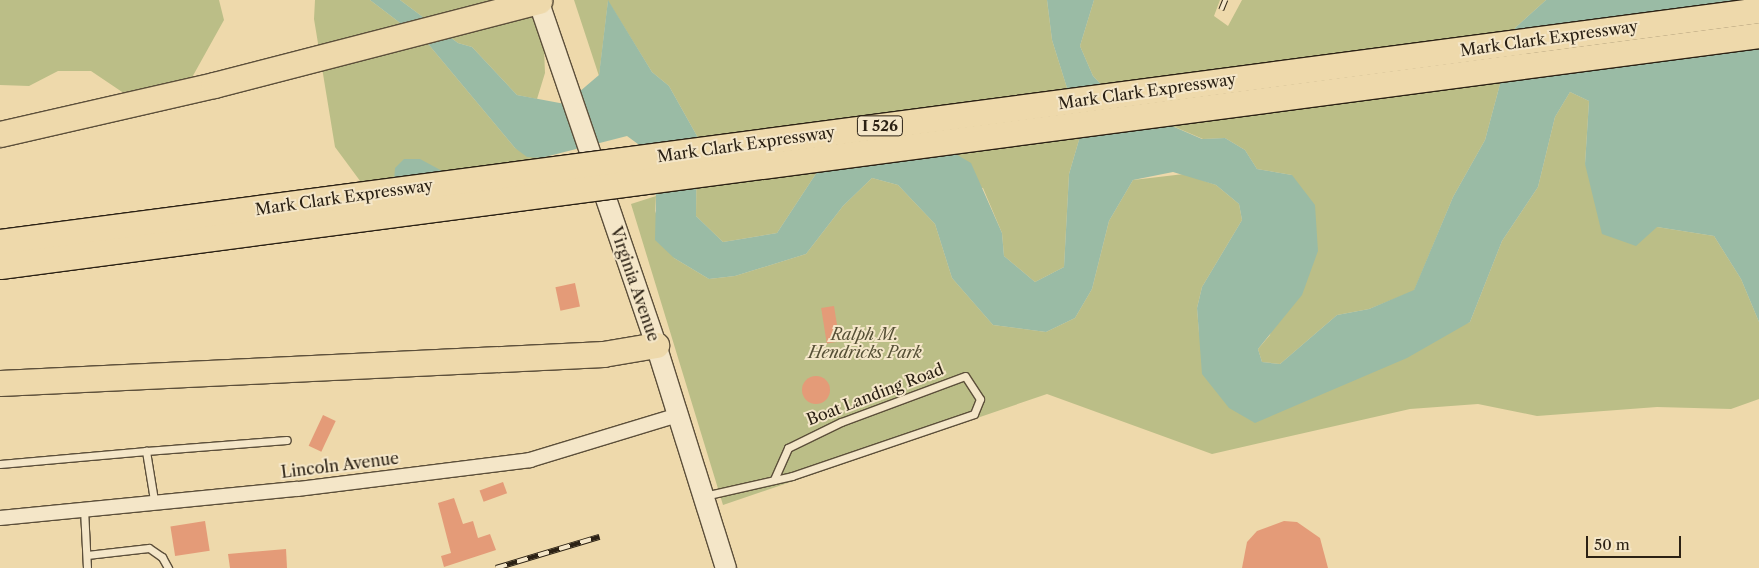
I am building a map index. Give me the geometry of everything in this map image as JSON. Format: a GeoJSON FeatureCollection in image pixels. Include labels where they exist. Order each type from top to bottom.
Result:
{"type":"FeatureCollection","features":[{"type":"Feature","properties":{"kind":"highway"},"geometry":{"type":"LineString","coordinates":[[0,134],[499,12],[541,6]]}},
{"type":"Feature","properties":{"kind":"highway","name":"Mark Clark Expressway"},"geometry":{"type":"LineString","coordinates":[[0,242],[1759,10]]}},
{"type":"Feature","properties":{"kind":"highway","name":"Mark Clark Expressway"},"geometry":{"type":"LineString","coordinates":[[0,266],[1759,35]]}},
{"type":"Feature","properties":{"kind":"highway"},"geometry":{"type":"LineString","coordinates":[[0,383],[603,354],[656,345]]}},
{"type":"Feature","properties":{"kind":"main road","name":"Virginia Avenue"},"geometry":{"type":"LineString","coordinates":[[541,6],[656,345],[726,568]]}},
{"type":"Feature","properties":{"kind":"street","name":"Lincoln Avenue"},"geometry":{"type":"LineString","coordinates":[[0,518],[154,500],[298,489],[530,460],[678,415]]}},
{"type":"Feature","properties":{"kind":"lane","name":"Boat Landing Road"},"geometry":{"type":"LineString","coordinates":[[704,496],[774,480],[974,414],[980,399],[965,376],[825,428],[788,448],[774,480]]}},
{"type":"Feature","properties":{"kind":"lane"},"geometry":{"type":"LineString","coordinates":[[0,464],[287,440]]}},
{"type":"Feature","properties":{"kind":"lane"},"geometry":{"type":"LineString","coordinates":[[146,451],[154,500]]}},
{"type":"Feature","properties":{"kind":"lane"},"geometry":{"type":"LineString","coordinates":[[84,509],[87,568]]}},
{"type":"Feature","properties":{"kind":"lane"},"geometry":{"type":"LineString","coordinates":[[87,555],[148,548],[162,557],[168,568]]}},
{"type":"Feature","properties":{"kind":"green space"},"geometry":{"type":"Polygon","coordinates":[[[0,0],[219,0],[224,20],[185,90],[134,100],[91,71],[58,71],[29,86],[0,85],[0,0]]]}},
{"type":"Feature","properties":{"kind":"green space"},"geometry":{"type":"Polygon","coordinates":[[[315,0],[370,0],[429,45],[515,148],[541,158],[369,193],[335,147],[314,19],[315,0]]]}},
{"type":"Feature","properties":{"kind":"green space"},"geometry":{"type":"Polygon","coordinates":[[[400,0],[542,0],[545,73],[537,99],[517,95],[472,47],[458,43],[400,0]]]}},
{"type":"Feature","properties":{"kind":"green space"},"geometry":{"type":"Polygon","coordinates":[[[574,0],[1047,0],[1052,40],[1081,133],[1069,174],[1064,267],[1035,282],[1004,256],[1002,233],[983,188],[819,169],[777,233],[723,242],[696,216],[697,136],[669,86],[652,72],[608,1],[599,76],[574,0]]]}},
{"type":"Feature","properties":{"kind":"green space"},"geometry":{"type":"Polygon","coordinates":[[[1094,0],[1220,0],[1214,16],[1228,26],[1242,0],[1546,0],[1515,28],[1485,140],[1453,197],[1414,291],[1369,309],[1337,315],[1280,364],[1262,362],[1258,349],[1270,335],[1292,175],[1257,169],[1245,150],[1225,138],[1203,139],[1119,103],[1093,76],[1080,46],[1094,0]]]}},
{"type":"Feature","properties":{"kind":"green space","name":"Ralph M. Hendricks Park"},"geometry":{"type":"Polygon","coordinates":[[[1570,92],[1589,101],[1585,164],[1657,227],[1714,236],[1741,279],[1759,322],[1759,399],[1731,409],[1657,407],[1537,416],[1478,404],[1410,409],[1212,454],[1047,394],[723,505],[631,204],[656,196],[655,211],[674,258],[709,279],[735,276],[806,254],[843,206],[872,178],[898,185],[935,224],[952,278],[993,325],[1046,332],[1075,318],[1092,289],[1109,221],[1133,180],[1184,174],[1216,185],[1239,204],[1242,220],[1202,287],[1197,308],[1199,333],[1229,407],[1470,322],[1502,241],[1538,187],[1555,117],[1570,92]]]}},
{"type":"Feature","properties":{"kind":"shaded area"},"geometry":{"type":"Polygon","coordinates":[[[370,0],[400,0],[458,43],[472,47],[517,95],[565,104],[599,75],[608,0],[652,72],[669,86],[697,136],[696,216],[723,242],[777,233],[819,169],[937,143],[971,163],[1002,233],[1004,256],[1035,282],[1064,267],[1069,174],[1081,133],[1052,40],[1047,0],[1094,0],[1080,46],[1093,76],[1119,103],[1202,139],[1225,138],[1245,150],[1257,169],[1292,175],[1315,205],[1318,251],[1302,295],[1258,349],[1262,362],[1280,364],[1337,315],[1369,309],[1414,290],[1453,197],[1485,140],[1515,28],[1546,0],[1759,0],[1759,322],[1741,279],[1714,236],[1657,227],[1636,246],[1602,234],[1585,164],[1589,101],[1570,92],[1555,117],[1538,187],[1502,241],[1470,322],[1407,358],[1255,423],[1229,408],[1202,374],[1197,308],[1202,287],[1242,220],[1239,204],[1216,185],[1173,172],[1133,180],[1109,221],[1092,289],[1075,318],[1046,332],[993,325],[952,278],[935,224],[898,185],[872,178],[843,206],[806,254],[735,276],[709,279],[674,258],[655,240],[656,196],[642,147],[627,136],[541,158],[527,157],[515,148],[429,45],[370,0]]]}},
{"type":"Feature","properties":{"kind":"shaded area"},"geometry":{"type":"Polygon","coordinates":[[[404,159],[420,159],[459,180],[394,182],[395,168],[404,159]]]}},
{"type":"Feature","properties":{"kind":"building"},"geometry":{"type":"Polygon","coordinates":[[[575,283],[580,306],[560,311],[555,287],[575,283]]]}},
{"type":"Feature","properties":{"kind":"building"},"geometry":{"type":"Polygon","coordinates":[[[834,306],[840,342],[827,344],[821,308],[834,306]]]}},
{"type":"Feature","properties":{"kind":"building"},"geometry":{"type":"Polygon","coordinates":[[[816,376],[826,380],[830,390],[826,400],[816,404],[806,400],[802,390],[806,380],[816,376]]]}},
{"type":"Feature","properties":{"kind":"building"},"geometry":{"type":"Polygon","coordinates":[[[323,415],[336,421],[321,452],[309,446],[323,415]]]}},
{"type":"Feature","properties":{"kind":"building"},"geometry":{"type":"Polygon","coordinates":[[[503,482],[507,493],[484,502],[480,491],[503,482]]]}},
{"type":"Feature","properties":{"kind":"building"},"geometry":{"type":"Polygon","coordinates":[[[454,498],[463,524],[473,521],[478,538],[490,534],[496,550],[444,567],[441,556],[451,553],[438,503],[454,498]]]}},
{"type":"Feature","properties":{"kind":"building"},"geometry":{"type":"Polygon","coordinates":[[[205,521],[210,551],[175,556],[170,526],[205,521]]]}},
{"type":"Feature","properties":{"kind":"building"},"geometry":{"type":"Polygon","coordinates":[[[1284,521],[1297,522],[1320,538],[1328,568],[1242,568],[1247,542],[1257,531],[1284,521]]]}},
{"type":"Feature","properties":{"kind":"building"},"geometry":{"type":"Polygon","coordinates":[[[286,549],[287,568],[230,568],[228,554],[286,549]]]}},
{"type":"Feature","properties":{"kind":"railway"},"geometry":{"type":"LineString","coordinates":[[1221,10],[1225,0]]}},
{"type":"Feature","properties":{"kind":"railway"},"geometry":{"type":"LineString","coordinates":[[496,568],[599,537]]}}]}
